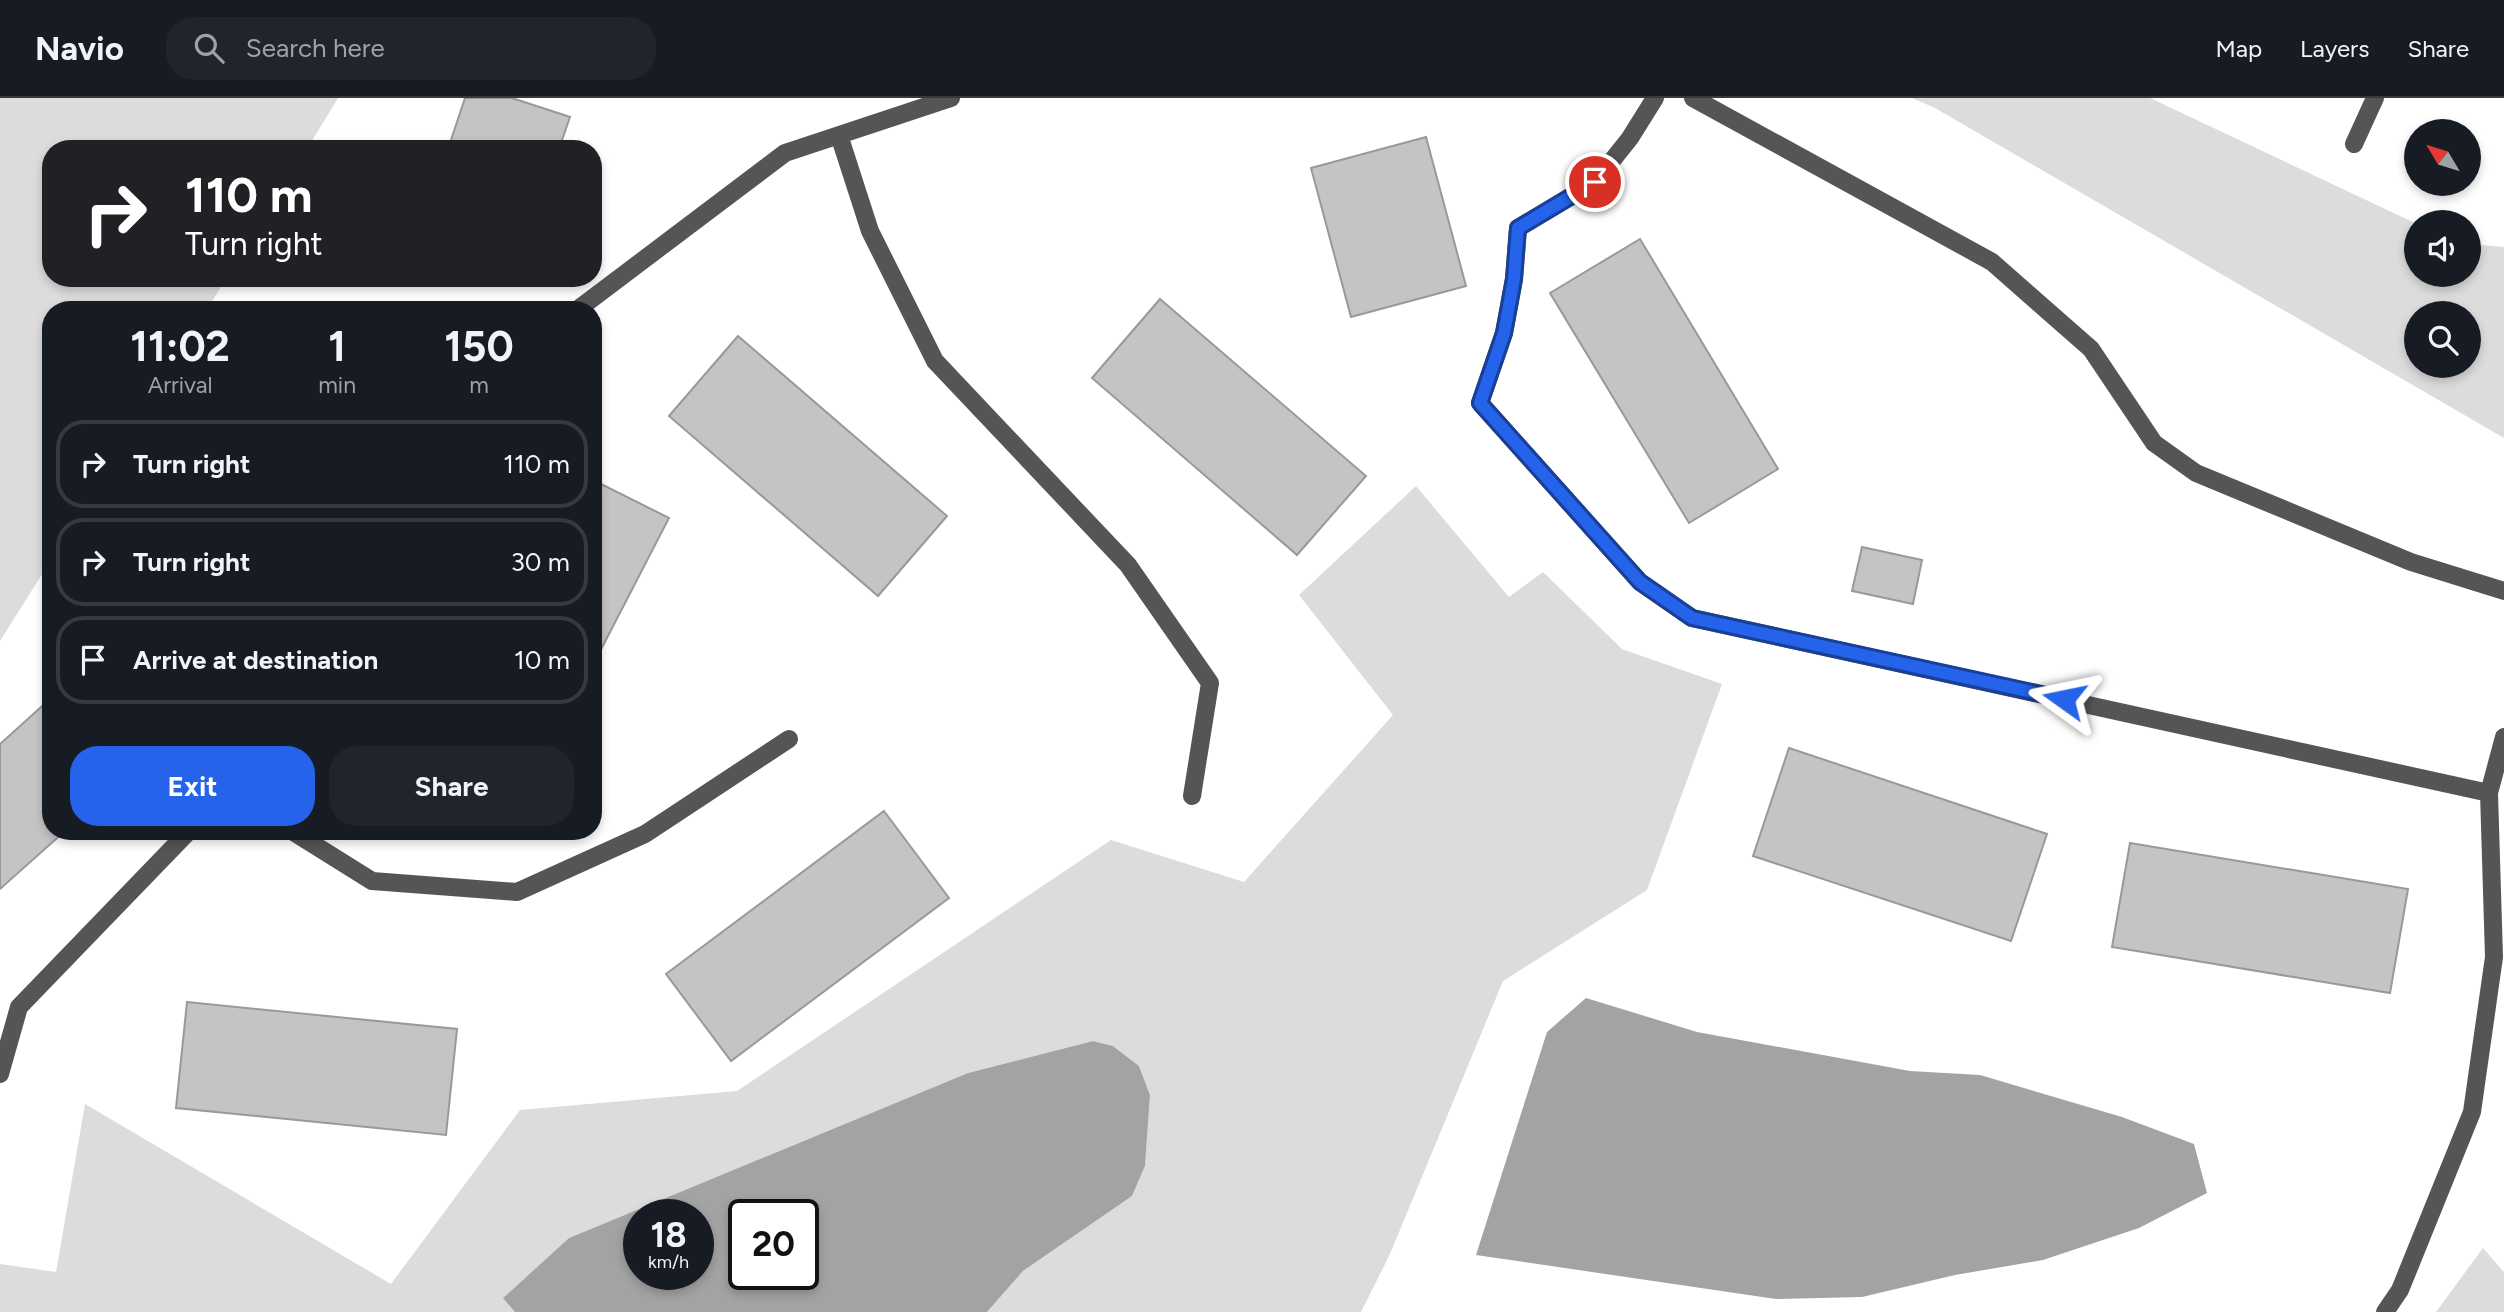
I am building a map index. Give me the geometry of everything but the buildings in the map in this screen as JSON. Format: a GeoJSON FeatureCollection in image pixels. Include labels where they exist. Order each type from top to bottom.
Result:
{"type":"FeatureCollection","features":[{"type":"Feature","properties":{"kind":"street"},"geometry":{"type":"LineString","coordinates":[[589,301],[785,153],[951,98]]}},
{"type":"Feature","properties":{"kind":"street"},"geometry":{"type":"LineString","coordinates":[[1655,98],[1630,138],[1595,182],[1518,228],[1514,279],[1504,333],[1480,403],[1640,582],[1692,618],[2490,793]]}},
{"type":"Feature","properties":{"kind":"street"},"geometry":{"type":"LineString","coordinates":[[1693,98],[1992,262],[2091,349],[2154,443],[2196,473],[2410,562],[2504,591]]}},
{"type":"Feature","properties":{"kind":"street"},"geometry":{"type":"LineString","coordinates":[[2354,144],[2375,98]]}},
{"type":"Feature","properties":{"kind":"street"},"geometry":{"type":"LineString","coordinates":[[839,135],[870,231],[935,361],[1128,565],[1210,683],[1192,796]]}},
{"type":"Feature","properties":{"kind":"street"},"geometry":{"type":"LineString","coordinates":[[2385,1312],[2400,1290],[2472,1112],[2494,957],[2490,793],[2504,737]]}},
{"type":"Feature","properties":{"kind":"street"},"geometry":{"type":"LineString","coordinates":[[306,840],[372,881],[517,892],[645,834],[789,739]]}},
{"type":"Feature","properties":{"kind":"street"},"geometry":{"type":"LineString","coordinates":[[0,1074],[19,1007],[180,840]]}},
{"type":"Feature","properties":{"kind":"shaded area"},"geometry":{"type":"Polygon","coordinates":[[[0,98],[338,98],[312,140],[42,140],[42,287],[221,287],[212,301],[42,301],[42,574],[0,641],[0,98]]]}},
{"type":"Feature","properties":{"kind":"shaded area"},"geometry":{"type":"Polygon","coordinates":[[[1912,98],[2150,98],[2404,218],[2404,287],[2481,287],[2481,245],[2504,247],[2504,438],[1935,108],[1912,98]]]}},
{"type":"Feature","properties":{"kind":"shaded area"},"geometry":{"type":"Polygon","coordinates":[[[1416,486],[1509,597],[1543,572],[1622,649],[1722,684],[1647,890],[1503,981],[1390,1254],[1361,1312],[987,1312],[1023,1271],[1132,1196],[1145,1166],[1150,1095],[1139,1066],[1113,1046],[1093,1041],[968,1073],[663,1199],[623,1199],[623,1216],[569,1238],[504,1297],[515,1312],[0,1312],[0,1264],[56,1272],[85,1104],[391,1284],[520,1110],[737,1091],[1111,840],[1244,882],[1393,715],[1299,595],[1416,486]]]}},
{"type":"Feature","properties":{"kind":"shaded area"},"geometry":{"type":"Polygon","coordinates":[[[1586,998],[1697,1032],[1910,1071],[1980,1075],[2122,1117],[2194,1144],[2207,1193],[2139,1228],[2043,1260],[1955,1275],[1862,1297],[1776,1299],[1476,1255],[1547,1032],[1586,998]]]}},
{"type":"Feature","properties":{"kind":"shaded area"},"geometry":{"type":"Polygon","coordinates":[[[1093,1041],[1113,1046],[1139,1066],[1150,1095],[1145,1166],[1132,1196],[1023,1271],[987,1312],[515,1312],[503,1298],[569,1238],[623,1216],[623,1290],[714,1290],[714,1199],[663,1199],[968,1073],[1093,1041]]]}},
{"type":"Feature","properties":{"kind":"shaded area"},"geometry":{"type":"Polygon","coordinates":[[[2483,1248],[2504,1272],[2504,1312],[2436,1312],[2483,1248]]]}},
{"type":"Feature","properties":{"kind":"route"},"geometry":{"type":"LineString","coordinates":[[1595,182],[1518,228],[1514,279],[1504,333],[1480,403],[1566,496],[1640,582],[1692,618],[2064,699]]}}]}
